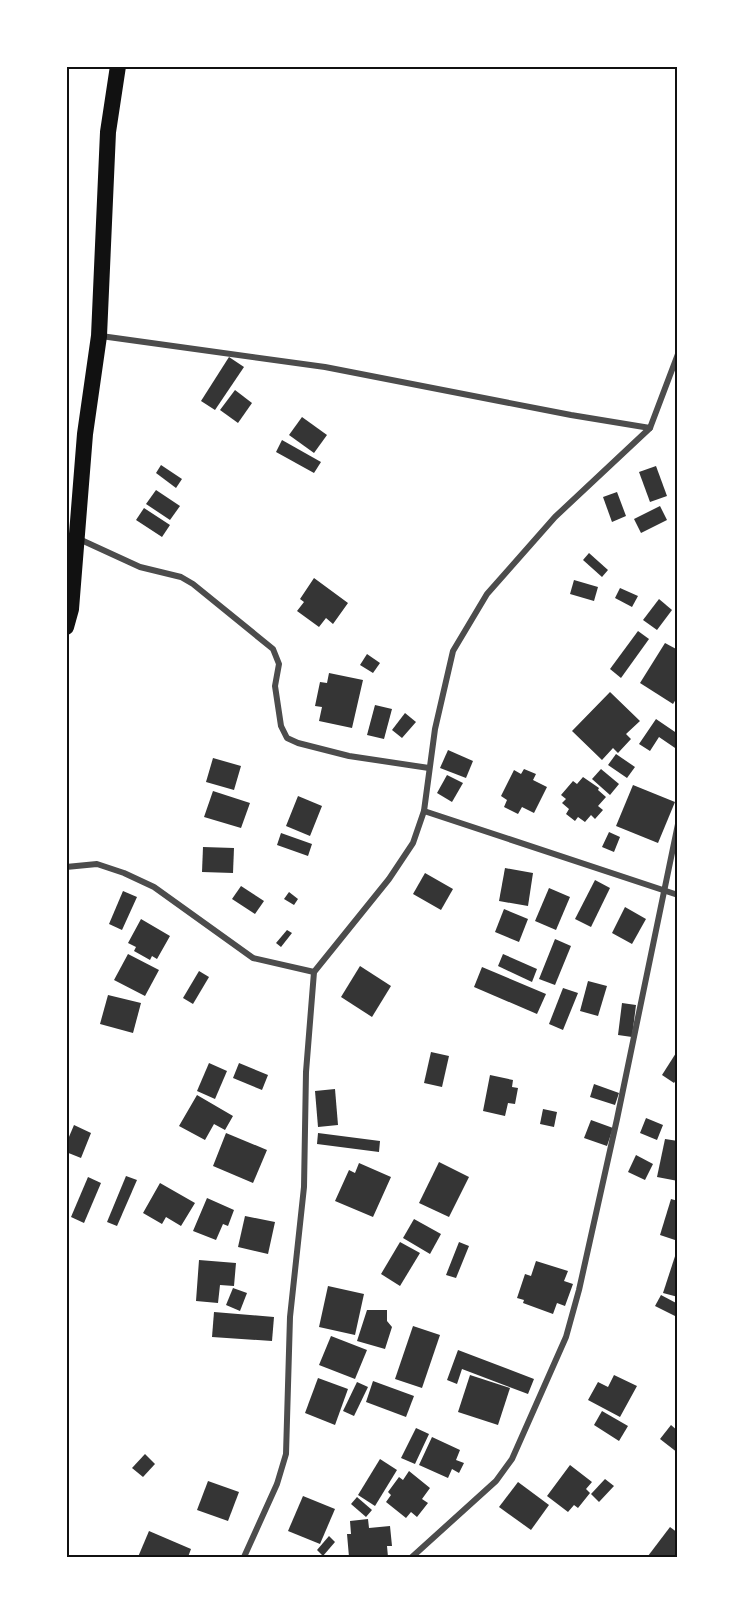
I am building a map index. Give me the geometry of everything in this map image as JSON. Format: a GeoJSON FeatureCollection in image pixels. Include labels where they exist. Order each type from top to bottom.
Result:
{"type":"FeatureCollection","features":[{"type":"Feature","properties":{"kind":"highway"},"geometry":{"type":"LineString","coordinates":[[66,627],[71,609],[85,434],[99,336],[108,132],[118,66]]}},
{"type":"Feature","properties":{"kind":"street"},"geometry":{"type":"LineString","coordinates":[[99,336],[326,367],[571,415],[650,428]]}},
{"type":"Feature","properties":{"kind":"street"},"geometry":{"type":"LineString","coordinates":[[244,1557],[277,1484],[286,1454],[290,1317],[304,1187],[306,1072],[314,972],[389,879],[413,843],[424,811],[435,729],[453,651],[487,594],[555,517],[650,428],[678,354]]}},
{"type":"Feature","properties":{"kind":"street"},"geometry":{"type":"LineString","coordinates":[[77,538],[140,567],[182,577],[273,649],[279,664],[275,686],[281,726],[287,738],[349,756],[429,768]]}},
{"type":"Feature","properties":{"kind":"street"},"geometry":{"type":"LineString","coordinates":[[424,811],[678,895]]}},
{"type":"Feature","properties":{"kind":"street"},"geometry":{"type":"LineString","coordinates":[[412,1557],[496,1481],[512,1459],[566,1337],[579,1290],[617,1119],[678,824]]}},
{"type":"Feature","properties":{"kind":"street"},"geometry":{"type":"LineString","coordinates":[[66,867],[97,864],[124,873],[154,887],[253,958],[314,972]]}},
{"type":"Feature","properties":{"kind":"building"},"geometry":{"type":"Polygon","coordinates":[[[229,357],[244,367],[215,410],[201,401],[229,357]]]}},
{"type":"Feature","properties":{"kind":"building"},"geometry":{"type":"Polygon","coordinates":[[[235,390],[252,403],[238,423],[220,410],[235,390]]]}},
{"type":"Feature","properties":{"kind":"building"},"geometry":{"type":"Polygon","coordinates":[[[302,417],[327,435],[314,453],[289,435],[302,417]]]}},
{"type":"Feature","properties":{"kind":"building"},"geometry":{"type":"Polygon","coordinates":[[[282,440],[321,462],[314,473],[276,452],[282,440]]]}},
{"type":"Feature","properties":{"kind":"building"},"geometry":{"type":"Polygon","coordinates":[[[161,465],[182,479],[176,488],[156,473],[161,465]]]}},
{"type":"Feature","properties":{"kind":"building"},"geometry":{"type":"Polygon","coordinates":[[[656,466],[667,496],[650,502],[639,472],[656,466]]]}},
{"type":"Feature","properties":{"kind":"building"},"geometry":{"type":"Polygon","coordinates":[[[156,490],[180,506],[170,520],[146,504],[156,490]]]}},
{"type":"Feature","properties":{"kind":"building"},"geometry":{"type":"Polygon","coordinates":[[[617,492],[626,516],[612,522],[603,497],[617,492]]]}},
{"type":"Feature","properties":{"kind":"building"},"geometry":{"type":"Polygon","coordinates":[[[660,506],[667,520],[641,533],[634,519],[660,506]]]}},
{"type":"Feature","properties":{"kind":"building"},"geometry":{"type":"Polygon","coordinates":[[[144,508],[170,525],[162,537],[136,520],[144,508]]]}},
{"type":"Feature","properties":{"kind":"building"},"geometry":{"type":"Polygon","coordinates":[[[589,553],[608,570],[602,577],[583,560],[589,553]]]}},
{"type":"Feature","properties":{"kind":"building"},"geometry":{"type":"Polygon","coordinates":[[[314,578],[348,603],[333,624],[326,618],[319,627],[297,611],[304,602],[300,599],[314,578]]]}},
{"type":"Feature","properties":{"kind":"building"},"geometry":{"type":"Polygon","coordinates":[[[574,580],[598,587],[594,601],[570,594],[574,580]]]}},
{"type":"Feature","properties":{"kind":"building"},"geometry":{"type":"Polygon","coordinates":[[[620,588],[638,596],[632,607],[615,598],[620,588]]]}},
{"type":"Feature","properties":{"kind":"building"},"geometry":{"type":"Polygon","coordinates":[[[659,599],[672,610],[657,630],[643,620],[659,599]]]}},
{"type":"Feature","properties":{"kind":"building"},"geometry":{"type":"Polygon","coordinates":[[[638,631],[649,639],[621,678],[610,669],[638,631]]]}},
{"type":"Feature","properties":{"kind":"building"},"geometry":{"type":"Polygon","coordinates":[[[665,643],[678,650],[678,696],[673,704],[640,683],[665,643]]]}},
{"type":"Feature","properties":{"kind":"building"},"geometry":{"type":"Polygon","coordinates":[[[367,654],[380,663],[373,673],[360,665],[367,654]]]}},
{"type":"Feature","properties":{"kind":"building"},"geometry":{"type":"Polygon","coordinates":[[[329,673],[363,680],[352,728],[319,721],[322,707],[315,706],[320,682],[327,683],[329,673]]]}},
{"type":"Feature","properties":{"kind":"building"},"geometry":{"type":"Polygon","coordinates":[[[610,692],[640,721],[626,734],[631,739],[618,753],[613,748],[602,760],[572,731],[610,692]]]}},
{"type":"Feature","properties":{"kind":"building"},"geometry":{"type":"Polygon","coordinates":[[[375,705],[392,709],[384,739],[367,735],[375,705]]]}},
{"type":"Feature","properties":{"kind":"building"},"geometry":{"type":"Polygon","coordinates":[[[405,713],[416,722],[402,738],[392,730],[405,713]]]}},
{"type":"Feature","properties":{"kind":"building"},"geometry":{"type":"Polygon","coordinates":[[[656,719],[678,734],[678,750],[659,737],[650,751],[639,744],[656,719]]]}},
{"type":"Feature","properties":{"kind":"building"},"geometry":{"type":"Polygon","coordinates":[[[448,750],[473,761],[466,778],[440,768],[448,750]]]}},
{"type":"Feature","properties":{"kind":"building"},"geometry":{"type":"Polygon","coordinates":[[[616,754],[635,767],[627,778],[608,765],[616,754]]]}},
{"type":"Feature","properties":{"kind":"building"},"geometry":{"type":"Polygon","coordinates":[[[213,758],[241,766],[234,790],[206,782],[213,758]]]}},
{"type":"Feature","properties":{"kind":"building"},"geometry":{"type":"Polygon","coordinates":[[[524,769],[536,774],[533,780],[547,787],[534,813],[522,807],[518,814],[504,807],[507,800],[501,796],[514,770],[521,774],[524,769]]]}},
{"type":"Feature","properties":{"kind":"building"},"geometry":{"type":"Polygon","coordinates":[[[601,769],[619,784],[610,795],[592,779],[601,769]]]}},
{"type":"Feature","properties":{"kind":"building"},"geometry":{"type":"Polygon","coordinates":[[[447,775],[463,783],[452,802],[437,793],[447,775]]]}},
{"type":"Feature","properties":{"kind":"building"},"geometry":{"type":"Polygon","coordinates":[[[583,777],[599,788],[598,790],[606,797],[598,806],[603,810],[595,819],[591,815],[585,822],[578,817],[575,821],[566,814],[569,809],[562,803],[566,799],[561,795],[573,781],[577,784],[583,777]]]}},
{"type":"Feature","properties":{"kind":"building"},"geometry":{"type":"Polygon","coordinates":[[[633,785],[675,802],[658,843],[616,826],[633,785]]]}},
{"type":"Feature","properties":{"kind":"building"},"geometry":{"type":"Polygon","coordinates":[[[213,791],[250,803],[241,828],[204,817],[213,791]]]}},
{"type":"Feature","properties":{"kind":"building"},"geometry":{"type":"Polygon","coordinates":[[[298,796],[322,806],[310,836],[286,826],[298,796]]]}},
{"type":"Feature","properties":{"kind":"building"},"geometry":{"type":"Polygon","coordinates":[[[609,832],[620,837],[614,852],[602,847],[609,832]]]}},
{"type":"Feature","properties":{"kind":"building"},"geometry":{"type":"Polygon","coordinates":[[[281,833],[312,844],[308,856],[277,845],[281,833]]]}},
{"type":"Feature","properties":{"kind":"building"},"geometry":{"type":"Polygon","coordinates":[[[203,847],[234,848],[233,873],[202,872],[203,847]]]}},
{"type":"Feature","properties":{"kind":"building"},"geometry":{"type":"Polygon","coordinates":[[[505,868],[533,873],[528,906],[499,901],[505,868]]]}},
{"type":"Feature","properties":{"kind":"building"},"geometry":{"type":"Polygon","coordinates":[[[425,873],[453,889],[441,910],[413,894],[425,873]]]}},
{"type":"Feature","properties":{"kind":"building"},"geometry":{"type":"Polygon","coordinates":[[[595,880],[610,888],[591,927],[575,919],[595,880]]]}},
{"type":"Feature","properties":{"kind":"building"},"geometry":{"type":"Polygon","coordinates":[[[241,886],[264,901],[255,914],[232,899],[241,886]]]}},
{"type":"Feature","properties":{"kind":"building"},"geometry":{"type":"Polygon","coordinates":[[[549,888],[570,897],[556,930],[535,921],[549,888]]]}},
{"type":"Feature","properties":{"kind":"building"},"geometry":{"type":"Polygon","coordinates":[[[123,891],[137,897],[122,930],[109,924],[123,891]]]}},
{"type":"Feature","properties":{"kind":"building"},"geometry":{"type":"Polygon","coordinates":[[[289,892],[298,899],[294,905],[284,899],[289,892]]]}},
{"type":"Feature","properties":{"kind":"building"},"geometry":{"type":"Polygon","coordinates":[[[625,907],[646,919],[632,944],[612,933],[625,907]]]}},
{"type":"Feature","properties":{"kind":"building"},"geometry":{"type":"Polygon","coordinates":[[[504,909],[528,919],[519,942],[495,932],[504,909]]]}},
{"type":"Feature","properties":{"kind":"building"},"geometry":{"type":"Polygon","coordinates":[[[141,919],[170,936],[157,959],[152,956],[150,960],[134,951],[136,947],[128,943],[141,919]]]}},
{"type":"Feature","properties":{"kind":"building"},"geometry":{"type":"Polygon","coordinates":[[[287,930],[292,933],[281,947],[276,943],[287,930]]]}},
{"type":"Feature","properties":{"kind":"building"},"geometry":{"type":"Polygon","coordinates":[[[555,939],[571,946],[555,985],[539,979],[555,939]]]}},
{"type":"Feature","properties":{"kind":"building"},"geometry":{"type":"Polygon","coordinates":[[[128,954],[159,970],[145,996],[114,980],[128,954]]]}},
{"type":"Feature","properties":{"kind":"building"},"geometry":{"type":"Polygon","coordinates":[[[503,954],[537,969],[532,982],[498,966],[503,954]]]}},
{"type":"Feature","properties":{"kind":"building"},"geometry":{"type":"Polygon","coordinates":[[[360,966],[391,986],[372,1017],[341,997],[360,966]]]}},
{"type":"Feature","properties":{"kind":"building"},"geometry":{"type":"Polygon","coordinates":[[[482,967],[546,994],[537,1014],[474,987],[482,967]]]}},
{"type":"Feature","properties":{"kind":"building"},"geometry":{"type":"Polygon","coordinates":[[[199,971],[209,977],[193,1004],[183,998],[199,971]]]}},
{"type":"Feature","properties":{"kind":"building"},"geometry":{"type":"Polygon","coordinates":[[[588,981],[607,986],[598,1016],[580,1011],[588,981]]]}},
{"type":"Feature","properties":{"kind":"building"},"geometry":{"type":"Polygon","coordinates":[[[563,988],[578,993],[563,1030],[549,1024],[563,988]]]}},
{"type":"Feature","properties":{"kind":"building"},"geometry":{"type":"Polygon","coordinates":[[[108,995],[141,1003],[133,1033],[100,1024],[108,995]]]}},
{"type":"Feature","properties":{"kind":"building"},"geometry":{"type":"Polygon","coordinates":[[[622,1003],[636,1005],[632,1037],[618,1035],[622,1003]]]}},
{"type":"Feature","properties":{"kind":"building"},"geometry":{"type":"Polygon","coordinates":[[[431,1052],[449,1056],[442,1087],[424,1083],[431,1052]]]}},
{"type":"Feature","properties":{"kind":"building"},"geometry":{"type":"Polygon","coordinates":[[[676,1053],[678,1055],[678,1077],[674,1083],[662,1075],[676,1053]]]}},
{"type":"Feature","properties":{"kind":"building"},"geometry":{"type":"Polygon","coordinates":[[[209,1063],[227,1071],[215,1099],[197,1091],[209,1063]]]}},
{"type":"Feature","properties":{"kind":"building"},"geometry":{"type":"Polygon","coordinates":[[[239,1063],[268,1075],[262,1090],[233,1078],[239,1063]]]}},
{"type":"Feature","properties":{"kind":"building"},"geometry":{"type":"Polygon","coordinates":[[[490,1075],[513,1080],[512,1087],[518,1088],[515,1104],[508,1103],[505,1116],[483,1111],[490,1075]]]}},
{"type":"Feature","properties":{"kind":"building"},"geometry":{"type":"Polygon","coordinates":[[[594,1084],[619,1093],[615,1105],[590,1097],[594,1084]]]}},
{"type":"Feature","properties":{"kind":"building"},"geometry":{"type":"Polygon","coordinates":[[[335,1089],[338,1125],[318,1127],[315,1091],[335,1089]]]}},
{"type":"Feature","properties":{"kind":"building"},"geometry":{"type":"Polygon","coordinates":[[[197,1095],[233,1116],[225,1130],[214,1124],[205,1140],[179,1126],[197,1095]]]}},
{"type":"Feature","properties":{"kind":"building"},"geometry":{"type":"Polygon","coordinates":[[[543,1109],[557,1112],[554,1127],[540,1124],[543,1109]]]}},
{"type":"Feature","properties":{"kind":"building"},"geometry":{"type":"Polygon","coordinates":[[[646,1118],[663,1125],[657,1140],[640,1133],[646,1118]]]}},
{"type":"Feature","properties":{"kind":"building"},"geometry":{"type":"Polygon","coordinates":[[[591,1120],[613,1128],[607,1146],[584,1138],[591,1120]]]}},
{"type":"Feature","properties":{"kind":"building"},"geometry":{"type":"Polygon","coordinates":[[[74,1125],[91,1133],[81,1158],[66,1152],[66,1144],[74,1125]]]}},
{"type":"Feature","properties":{"kind":"building"},"geometry":{"type":"Polygon","coordinates":[[[226,1133],[267,1150],[253,1183],[213,1166],[226,1133]]]}},
{"type":"Feature","properties":{"kind":"building"},"geometry":{"type":"Polygon","coordinates":[[[318,1133],[380,1141],[379,1152],[317,1144],[318,1133]]]}},
{"type":"Feature","properties":{"kind":"building"},"geometry":{"type":"Polygon","coordinates":[[[665,1139],[678,1141],[678,1181],[657,1177],[665,1139]]]}},
{"type":"Feature","properties":{"kind":"building"},"geometry":{"type":"Polygon","coordinates":[[[636,1155],[653,1164],[645,1180],[628,1172],[636,1155]]]}},
{"type":"Feature","properties":{"kind":"building"},"geometry":{"type":"Polygon","coordinates":[[[439,1162],[469,1177],[449,1217],[419,1203],[439,1162]]]}},
{"type":"Feature","properties":{"kind":"building"},"geometry":{"type":"Polygon","coordinates":[[[359,1163],[391,1177],[373,1217],[335,1201],[349,1170],[355,1173],[359,1163]]]}},
{"type":"Feature","properties":{"kind":"building"},"geometry":{"type":"Polygon","coordinates":[[[126,1176],[137,1180],[117,1226],[107,1222],[126,1176]]]}},
{"type":"Feature","properties":{"kind":"building"},"geometry":{"type":"Polygon","coordinates":[[[88,1177],[101,1183],[84,1223],[71,1217],[88,1177]]]}},
{"type":"Feature","properties":{"kind":"building"},"geometry":{"type":"Polygon","coordinates":[[[160,1183],[195,1203],[181,1226],[166,1217],[162,1224],[143,1213],[160,1183]]]}},
{"type":"Feature","properties":{"kind":"building"},"geometry":{"type":"Polygon","coordinates":[[[207,1198],[234,1210],[228,1226],[223,1224],[216,1240],[193,1231],[207,1198]]]}},
{"type":"Feature","properties":{"kind":"building"},"geometry":{"type":"Polygon","coordinates":[[[671,1199],[678,1201],[678,1241],[660,1235],[671,1199]]]}},
{"type":"Feature","properties":{"kind":"building"},"geometry":{"type":"Polygon","coordinates":[[[245,1216],[275,1222],[268,1254],[238,1247],[245,1216]]]}},
{"type":"Feature","properties":{"kind":"building"},"geometry":{"type":"Polygon","coordinates":[[[414,1219],[441,1234],[430,1254],[403,1238],[414,1219]]]}},
{"type":"Feature","properties":{"kind":"building"},"geometry":{"type":"Polygon","coordinates":[[[400,1242],[420,1253],[400,1286],[381,1274],[400,1242]]]}},
{"type":"Feature","properties":{"kind":"building"},"geometry":{"type":"Polygon","coordinates":[[[459,1242],[469,1246],[456,1278],[446,1275],[459,1242]]]}},
{"type":"Feature","properties":{"kind":"building"},"geometry":{"type":"Polygon","coordinates":[[[678,1247],[678,1297],[663,1293],[678,1247]]]}},
{"type":"Feature","properties":{"kind":"building"},"geometry":{"type":"Polygon","coordinates":[[[199,1260],[236,1263],[234,1286],[220,1285],[218,1303],[196,1301],[199,1260]]]}},
{"type":"Feature","properties":{"kind":"building"},"geometry":{"type":"Polygon","coordinates":[[[536,1261],[568,1271],[564,1281],[573,1284],[565,1306],[557,1303],[553,1314],[523,1303],[524,1300],[517,1298],[525,1274],[531,1276],[536,1261]]]}},
{"type":"Feature","properties":{"kind":"building"},"geometry":{"type":"Polygon","coordinates":[[[328,1286],[364,1294],[355,1335],[319,1327],[328,1286]]]}},
{"type":"Feature","properties":{"kind":"building"},"geometry":{"type":"Polygon","coordinates":[[[233,1288],[247,1293],[240,1311],[226,1305],[233,1288]]]}},
{"type":"Feature","properties":{"kind":"building"},"geometry":{"type":"Polygon","coordinates":[[[661,1295],[678,1304],[677,1317],[655,1306],[661,1295]]]}},
{"type":"Feature","properties":{"kind":"building"},"geometry":{"type":"Polygon","coordinates":[[[367,1310],[387,1310],[387,1321],[392,1327],[385,1349],[357,1341],[367,1310]]]}},
{"type":"Feature","properties":{"kind":"building"},"geometry":{"type":"Polygon","coordinates":[[[214,1312],[274,1317],[272,1341],[212,1337],[214,1312]]]}},
{"type":"Feature","properties":{"kind":"building"},"geometry":{"type":"Polygon","coordinates":[[[413,1326],[440,1335],[422,1388],[395,1379],[413,1326]]]}},
{"type":"Feature","properties":{"kind":"building"},"geometry":{"type":"Polygon","coordinates":[[[331,1336],[367,1350],[355,1379],[319,1365],[331,1336]]]}},
{"type":"Feature","properties":{"kind":"building"},"geometry":{"type":"Polygon","coordinates":[[[458,1350],[534,1379],[528,1394],[462,1369],[457,1384],[447,1380],[458,1350]]]}},
{"type":"Feature","properties":{"kind":"building"},"geometry":{"type":"Polygon","coordinates":[[[470,1375],[510,1388],[498,1425],[458,1412],[470,1375]]]}},
{"type":"Feature","properties":{"kind":"building"},"geometry":{"type":"Polygon","coordinates":[[[614,1375],[637,1386],[620,1417],[588,1400],[598,1382],[608,1387],[614,1375]]]}},
{"type":"Feature","properties":{"kind":"building"},"geometry":{"type":"Polygon","coordinates":[[[318,1378],[348,1389],[335,1425],[305,1413],[318,1378]]]}},
{"type":"Feature","properties":{"kind":"building"},"geometry":{"type":"Polygon","coordinates":[[[373,1381],[414,1396],[406,1417],[366,1402],[373,1381]]]}},
{"type":"Feature","properties":{"kind":"building"},"geometry":{"type":"Polygon","coordinates":[[[357,1382],[368,1387],[354,1416],[343,1411],[357,1382]]]}},
{"type":"Feature","properties":{"kind":"building"},"geometry":{"type":"Polygon","coordinates":[[[602,1411],[628,1426],[619,1441],[594,1425],[602,1411]]]}},
{"type":"Feature","properties":{"kind":"building"},"geometry":{"type":"Polygon","coordinates":[[[671,1425],[678,1431],[678,1453],[660,1439],[671,1425]]]}},
{"type":"Feature","properties":{"kind":"building"},"geometry":{"type":"Polygon","coordinates":[[[416,1428],[429,1434],[415,1464],[401,1458],[416,1428]]]}},
{"type":"Feature","properties":{"kind":"building"},"geometry":{"type":"Polygon","coordinates":[[[432,1437],[460,1450],[456,1460],[464,1463],[459,1473],[452,1469],[448,1478],[419,1465],[432,1437]]]}},
{"type":"Feature","properties":{"kind":"building"},"geometry":{"type":"Polygon","coordinates":[[[145,1454],[155,1464],[143,1477],[132,1468],[145,1454]]]}},
{"type":"Feature","properties":{"kind":"building"},"geometry":{"type":"Polygon","coordinates":[[[380,1459],[397,1470],[375,1506],[358,1495],[380,1459]]]}},
{"type":"Feature","properties":{"kind":"building"},"geometry":{"type":"Polygon","coordinates":[[[570,1465],[592,1482],[586,1489],[590,1493],[578,1508],[574,1505],[568,1512],[547,1496],[570,1465]]]}},
{"type":"Feature","properties":{"kind":"building"},"geometry":{"type":"Polygon","coordinates":[[[409,1471],[430,1488],[422,1499],[428,1503],[417,1517],[411,1512],[406,1518],[386,1502],[391,1495],[388,1492],[399,1477],[403,1480],[409,1471]]]}},
{"type":"Feature","properties":{"kind":"building"},"geometry":{"type":"Polygon","coordinates":[[[605,1479],[614,1486],[599,1502],[591,1494],[605,1479]]]}},
{"type":"Feature","properties":{"kind":"building"},"geometry":{"type":"Polygon","coordinates":[[[208,1481],[239,1492],[228,1521],[197,1510],[208,1481]]]}},
{"type":"Feature","properties":{"kind":"building"},"geometry":{"type":"Polygon","coordinates":[[[518,1482],[549,1505],[531,1530],[499,1507],[518,1482]]]}},
{"type":"Feature","properties":{"kind":"building"},"geometry":{"type":"Polygon","coordinates":[[[303,1496],[335,1509],[320,1544],[288,1531],[303,1496]]]}},
{"type":"Feature","properties":{"kind":"building"},"geometry":{"type":"Polygon","coordinates":[[[357,1497],[372,1510],[366,1517],[351,1504],[357,1497]]]}},
{"type":"Feature","properties":{"kind":"building"},"geometry":{"type":"Polygon","coordinates":[[[368,1519],[369,1528],[390,1526],[392,1546],[387,1546],[388,1557],[349,1557],[347,1534],[351,1534],[350,1521],[368,1519]]]}},
{"type":"Feature","properties":{"kind":"building"},"geometry":{"type":"Polygon","coordinates":[[[670,1527],[678,1533],[678,1557],[648,1556],[670,1527]]]}},
{"type":"Feature","properties":{"kind":"building"},"geometry":{"type":"Polygon","coordinates":[[[149,1531],[191,1549],[188,1557],[138,1557],[149,1531]]]}},
{"type":"Feature","properties":{"kind":"building"},"geometry":{"type":"Polygon","coordinates":[[[329,1536],[335,1542],[323,1556],[317,1550],[329,1536]]]}}]}
